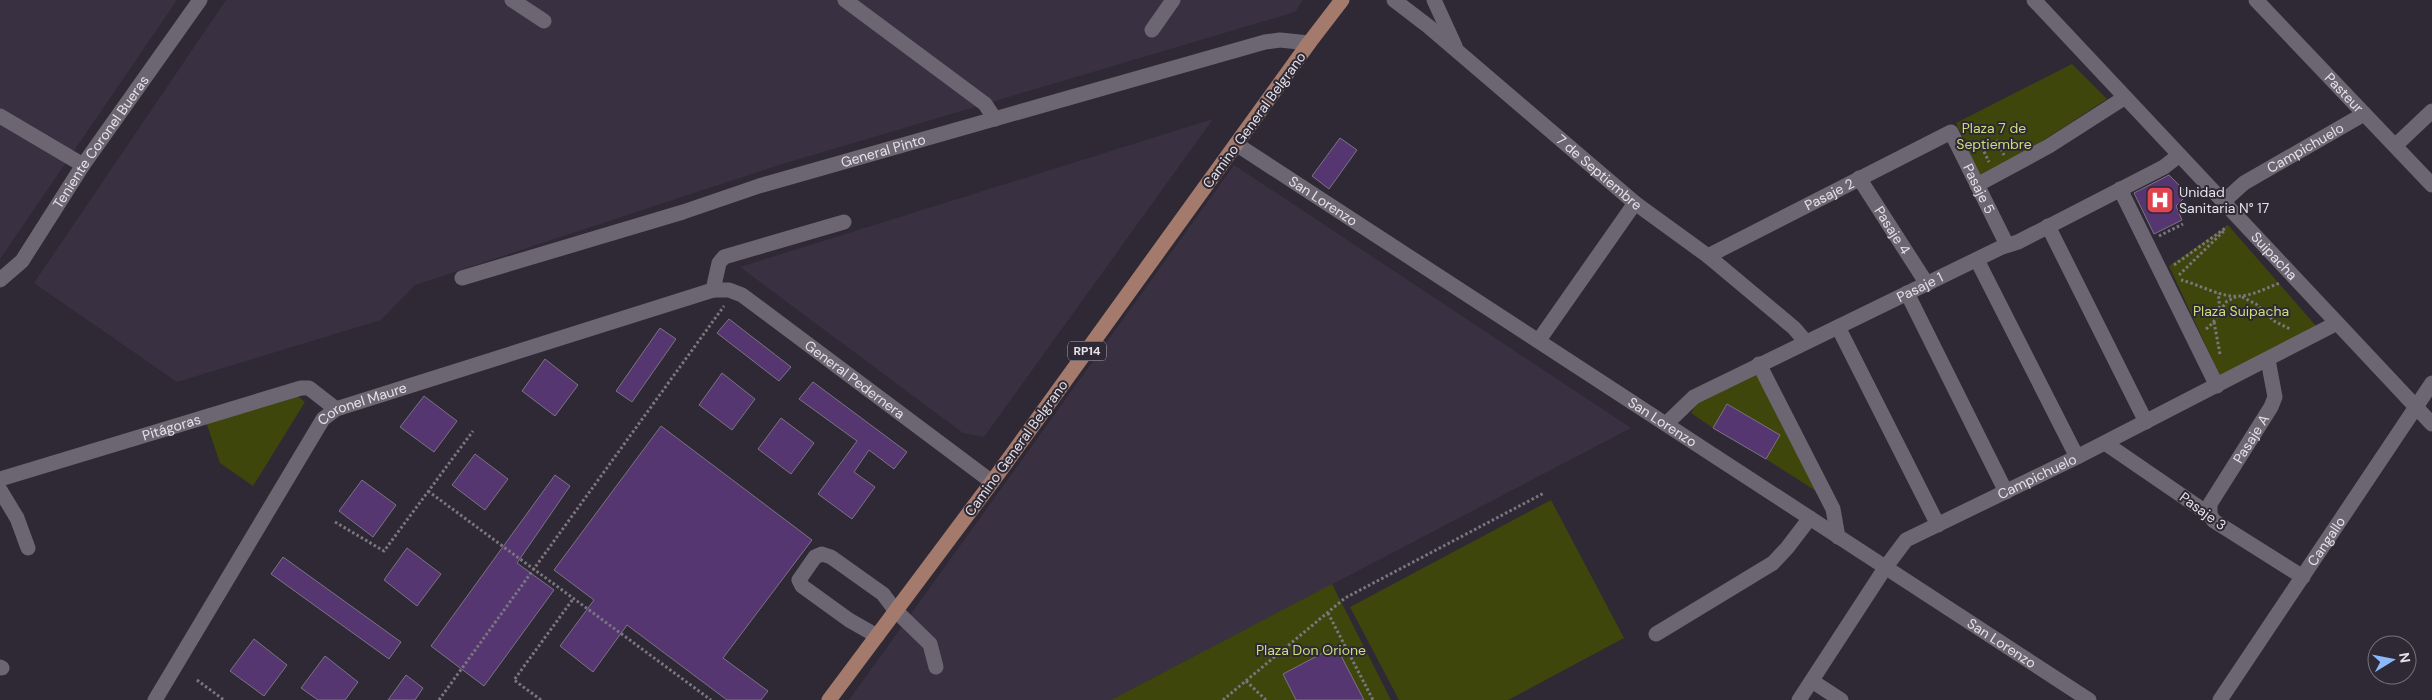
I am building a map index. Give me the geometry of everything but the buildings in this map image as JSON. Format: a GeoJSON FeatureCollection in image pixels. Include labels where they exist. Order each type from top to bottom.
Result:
{"type":"FeatureCollection","features":[{"type":"Feature","properties":{"kind":"main road","name":"Camino General Belgrano"},"geometry":{"type":"LineString","coordinates":[[829,700],[992,482],[1308,43],[1342,0]]}},
{"type":"Feature","properties":{"kind":"street","name":"Teniente Coronel Bueras"},"geometry":{"type":"LineString","coordinates":[[0,280],[22,261],[83,165],[200,0]]}},
{"type":"Feature","properties":{"kind":"street"},"geometry":{"type":"LineString","coordinates":[[512,0],[544,21]]}},
{"type":"Feature","properties":{"kind":"street"},"geometry":{"type":"LineString","coordinates":[[845,0],[985,104],[995,119]]}},
{"type":"Feature","properties":{"kind":"street"},"geometry":{"type":"LineString","coordinates":[[1152,30],[1173,0]]}},
{"type":"Feature","properties":{"kind":"street","name":"7 de Septiembre"},"geometry":{"type":"LineString","coordinates":[[1394,0],[1635,203],[1708,256],[1794,328],[1806,342]]}},
{"type":"Feature","properties":{"kind":"street"},"geometry":{"type":"LineString","coordinates":[[1434,0],[1458,52]]}},
{"type":"Feature","properties":{"kind":"street","name":"Suipacha"},"geometry":{"type":"LineString","coordinates":[[2034,0],[2178,156],[2432,424]]}},
{"type":"Feature","properties":{"kind":"street","name":"Pasteur"},"geometry":{"type":"LineString","coordinates":[[2256,0],[2432,185]]}},
{"type":"Feature","properties":{"kind":"street","name":"General Pinto"},"geometry":{"type":"LineString","coordinates":[[462,278],[683,212],[759,186],[1265,42],[1280,40],[1308,43]]}},
{"type":"Feature","properties":{"kind":"street"},"geometry":{"type":"LineString","coordinates":[[1977,185],[2049,146],[2124,98]]}},
{"type":"Feature","properties":{"kind":"street"},"geometry":{"type":"LineString","coordinates":[[2396,145],[2432,112]]}},
{"type":"Feature","properties":{"kind":"street","name":"Campichuelo"},"geometry":{"type":"LineString","coordinates":[[2223,202],[2244,182],[2364,114]]}},
{"type":"Feature","properties":{"kind":"street"},"geometry":{"type":"LineString","coordinates":[[0,116],[83,165]]}},
{"type":"Feature","properties":{"kind":"street","name":"Pasaje 5"},"geometry":{"type":"LineString","coordinates":[[1951,132],[2007,245]]}},
{"type":"Feature","properties":{"kind":"street","name":"Pasaje 2"},"geometry":{"type":"LineString","coordinates":[[1708,256],[1951,132]]}},
{"type":"Feature","properties":{"kind":"street","name":"San Lorenzo"},"geometry":{"type":"LineString","coordinates":[[1236,144],[2089,700]]}},
{"type":"Feature","properties":{"kind":"street","name":"Pasaje 1"},"geometry":{"type":"LineString","coordinates":[[1666,424],[1694,398],[1758,364],[2048,226],[2164,167],[2178,156]]}},
{"type":"Feature","properties":{"kind":"street","name":"Pasaje 4"},"geometry":{"type":"LineString","coordinates":[[1859,178],[1927,284]]}},
{"type":"Feature","properties":{"kind":"street"},"geometry":{"type":"LineString","coordinates":[[2120,189],[2217,386]]}},
{"type":"Feature","properties":{"kind":"street"},"geometry":{"type":"LineString","coordinates":[[1539,340],[1635,203]]}},
{"type":"Feature","properties":{"kind":"street"},"geometry":{"type":"LineString","coordinates":[[713,290],[719,263],[724,257],[844,222]]}},
{"type":"Feature","properties":{"kind":"street"},"geometry":{"type":"LineString","coordinates":[[2048,226],[2146,422]]}},
{"type":"Feature","properties":{"kind":"street"},"geometry":{"type":"LineString","coordinates":[[1976,260],[2077,457]]}},
{"type":"Feature","properties":{"kind":"street","name":"General Pedernera"},"geometry":{"type":"LineString","coordinates":[[713,290],[729,290],[742,295],[992,482]]}},
{"type":"Feature","properties":{"kind":"street","name":"Coronel Maure"},"geometry":{"type":"LineString","coordinates":[[155,700],[323,419],[336,409],[713,290]]}},
{"type":"Feature","properties":{"kind":"street"},"geometry":{"type":"LineString","coordinates":[[1906,293],[2006,492]]}},
{"type":"Feature","properties":{"kind":"street","name":"Campichuelo"},"geometry":{"type":"LineString","coordinates":[[1799,700],[1885,568],[1906,540],[2105,443],[2312,338],[2337,323]]}},
{"type":"Feature","properties":{"kind":"street"},"geometry":{"type":"LineString","coordinates":[[1838,327],[1938,525]]}},
{"type":"Feature","properties":{"kind":"street","name":"Pasaje A"},"geometry":{"type":"LineString","coordinates":[[2210,515],[2210,504],[2270,408],[2274,397],[2268,360]]}},
{"type":"Feature","properties":{"kind":"street"},"geometry":{"type":"LineString","coordinates":[[1758,364],[1833,509],[1838,537]]}},
{"type":"Feature","properties":{"kind":"street","name":"Cangallo"},"geometry":{"type":"LineString","coordinates":[[2220,700],[2432,383]]}},
{"type":"Feature","properties":{"kind":"street","name":"Pitágoras"},"geometry":{"type":"LineString","coordinates":[[0,479],[301,388],[309,388],[336,409]]}},
{"type":"Feature","properties":{"kind":"street","name":"Pasaje 3"},"geometry":{"type":"LineString","coordinates":[[2105,443],[2210,515],[2214,521],[2303,577]]}},
{"type":"Feature","properties":{"kind":"street"},"geometry":{"type":"LineString","coordinates":[[0,490],[17,518],[28,548]]}},
{"type":"Feature","properties":{"kind":"street"},"geometry":{"type":"LineString","coordinates":[[1656,634],[1773,563],[1810,518]]}},
{"type":"Feature","properties":{"kind":"street"},"geometry":{"type":"LineString","coordinates":[[877,636],[849,620],[802,586],[799,580],[815,558],[822,554],[836,560],[883,594],[930,644],[936,667]]}},
{"type":"Feature","properties":{"kind":"street"},"geometry":{"type":"LineString","coordinates":[[1812,681],[1841,700]]}},
{"type":"Feature","properties":{"kind":"path"},"geometry":{"type":"LineString","coordinates":[[2162,243],[2159,236],[2183,224]]}},
{"type":"Feature","properties":{"kind":"path"},"geometry":{"type":"LineString","coordinates":[[2170,258],[2173,266],[2232,224],[2175,279],[2205,286],[2228,296],[2240,296],[2256,304],[2274,321],[2312,338]]}},
{"type":"Feature","properties":{"kind":"path"},"geometry":{"type":"LineString","coordinates":[[2192,336],[2209,327],[2227,301],[2294,278]]}},
{"type":"Feature","properties":{"kind":"path"},"geometry":{"type":"LineString","coordinates":[[2218,292],[2220,311]]}},
{"type":"Feature","properties":{"kind":"path"},"geometry":{"type":"LineString","coordinates":[[439,700],[725,305]]}},
{"type":"Feature","properties":{"kind":"path"},"geometry":{"type":"LineString","coordinates":[[335,522],[384,551],[473,431]]}},
{"type":"Feature","properties":{"kind":"path"},"geometry":{"type":"LineString","coordinates":[[428,492],[711,700]]}},
{"type":"Feature","properties":{"kind":"path"},"geometry":{"type":"LineString","coordinates":[[1223,700],[1345,598],[1544,493]]}},
{"type":"Feature","properties":{"kind":"path"},"geometry":{"type":"LineString","coordinates":[[541,700],[514,680],[573,598]]}},
{"type":"Feature","properties":{"kind":"path"},"geometry":{"type":"LineString","coordinates":[[1328,613],[1373,700]]}},
{"type":"Feature","properties":{"kind":"path"},"geometry":{"type":"LineString","coordinates":[[197,680],[224,700]]}},
{"type":"Feature","properties":{"kind":"path"},"geometry":{"type":"LineString","coordinates":[[1246,680],[1266,700]]}},
{"type":"Feature","properties":{"kind":"shaded area"},"geometry":{"type":"Polygon","coordinates":[[[0,0],[177,0],[0,259],[0,0]]]}},
{"type":"Feature","properties":{"kind":"shaded area"},"geometry":{"type":"Polygon","coordinates":[[[226,0],[1303,0],[1295,12],[779,165],[415,285],[381,320],[177,382],[34,283],[226,0]]]}},
{"type":"Feature","properties":{"kind":"shaded area"},"geometry":{"type":"Polygon","coordinates":[[[1213,119],[984,437],[963,433],[740,267],[1213,119]]]}},
{"type":"Feature","properties":{"kind":"shaded area"},"geometry":{"type":"Polygon","coordinates":[[[1234,165],[1631,428],[1111,700],[849,700],[1234,165]]]}},
{"type":"Feature","properties":{"kind":"green space","name":"Plaza 7 de Septiembre"},"geometry":{"type":"Polygon","coordinates":[[[2072,64],[2107,99],[2024,153],[1980,176],[1956,123],[2072,64]]]}},
{"type":"Feature","properties":{"kind":"green space","name":"Plaza Suipacha"},"geometry":{"type":"Polygon","coordinates":[[[2228,225],[2316,326],[2220,376],[2169,266],[2228,225]]]}},
{"type":"Feature","properties":{"kind":"green space"},"geometry":{"type":"Polygon","coordinates":[[[1757,373],[1819,493],[1766,459],[1780,436],[1727,404],[1713,428],[1691,413],[1698,402],[1757,373]]]}},
{"type":"Feature","properties":{"kind":"green space"},"geometry":{"type":"Polygon","coordinates":[[[296,395],[305,402],[253,486],[220,463],[206,422],[296,395]]]}},
{"type":"Feature","properties":{"kind":"green space"},"geometry":{"type":"Polygon","coordinates":[[[1551,500],[1624,638],[1508,700],[1399,700],[1350,607],[1551,500]]]}},
{"type":"Feature","properties":{"kind":"green space","name":"Plaza Don Orione"},"geometry":{"type":"Polygon","coordinates":[[[1332,584],[1391,700],[1111,700],[1332,584]]]}},
{"type":"Feature","properties":{"kind":"place","name":"Unidad Sanitaria N° 17"},"geometry":{"type":"Point","coordinates":[2160,200]}}]}
